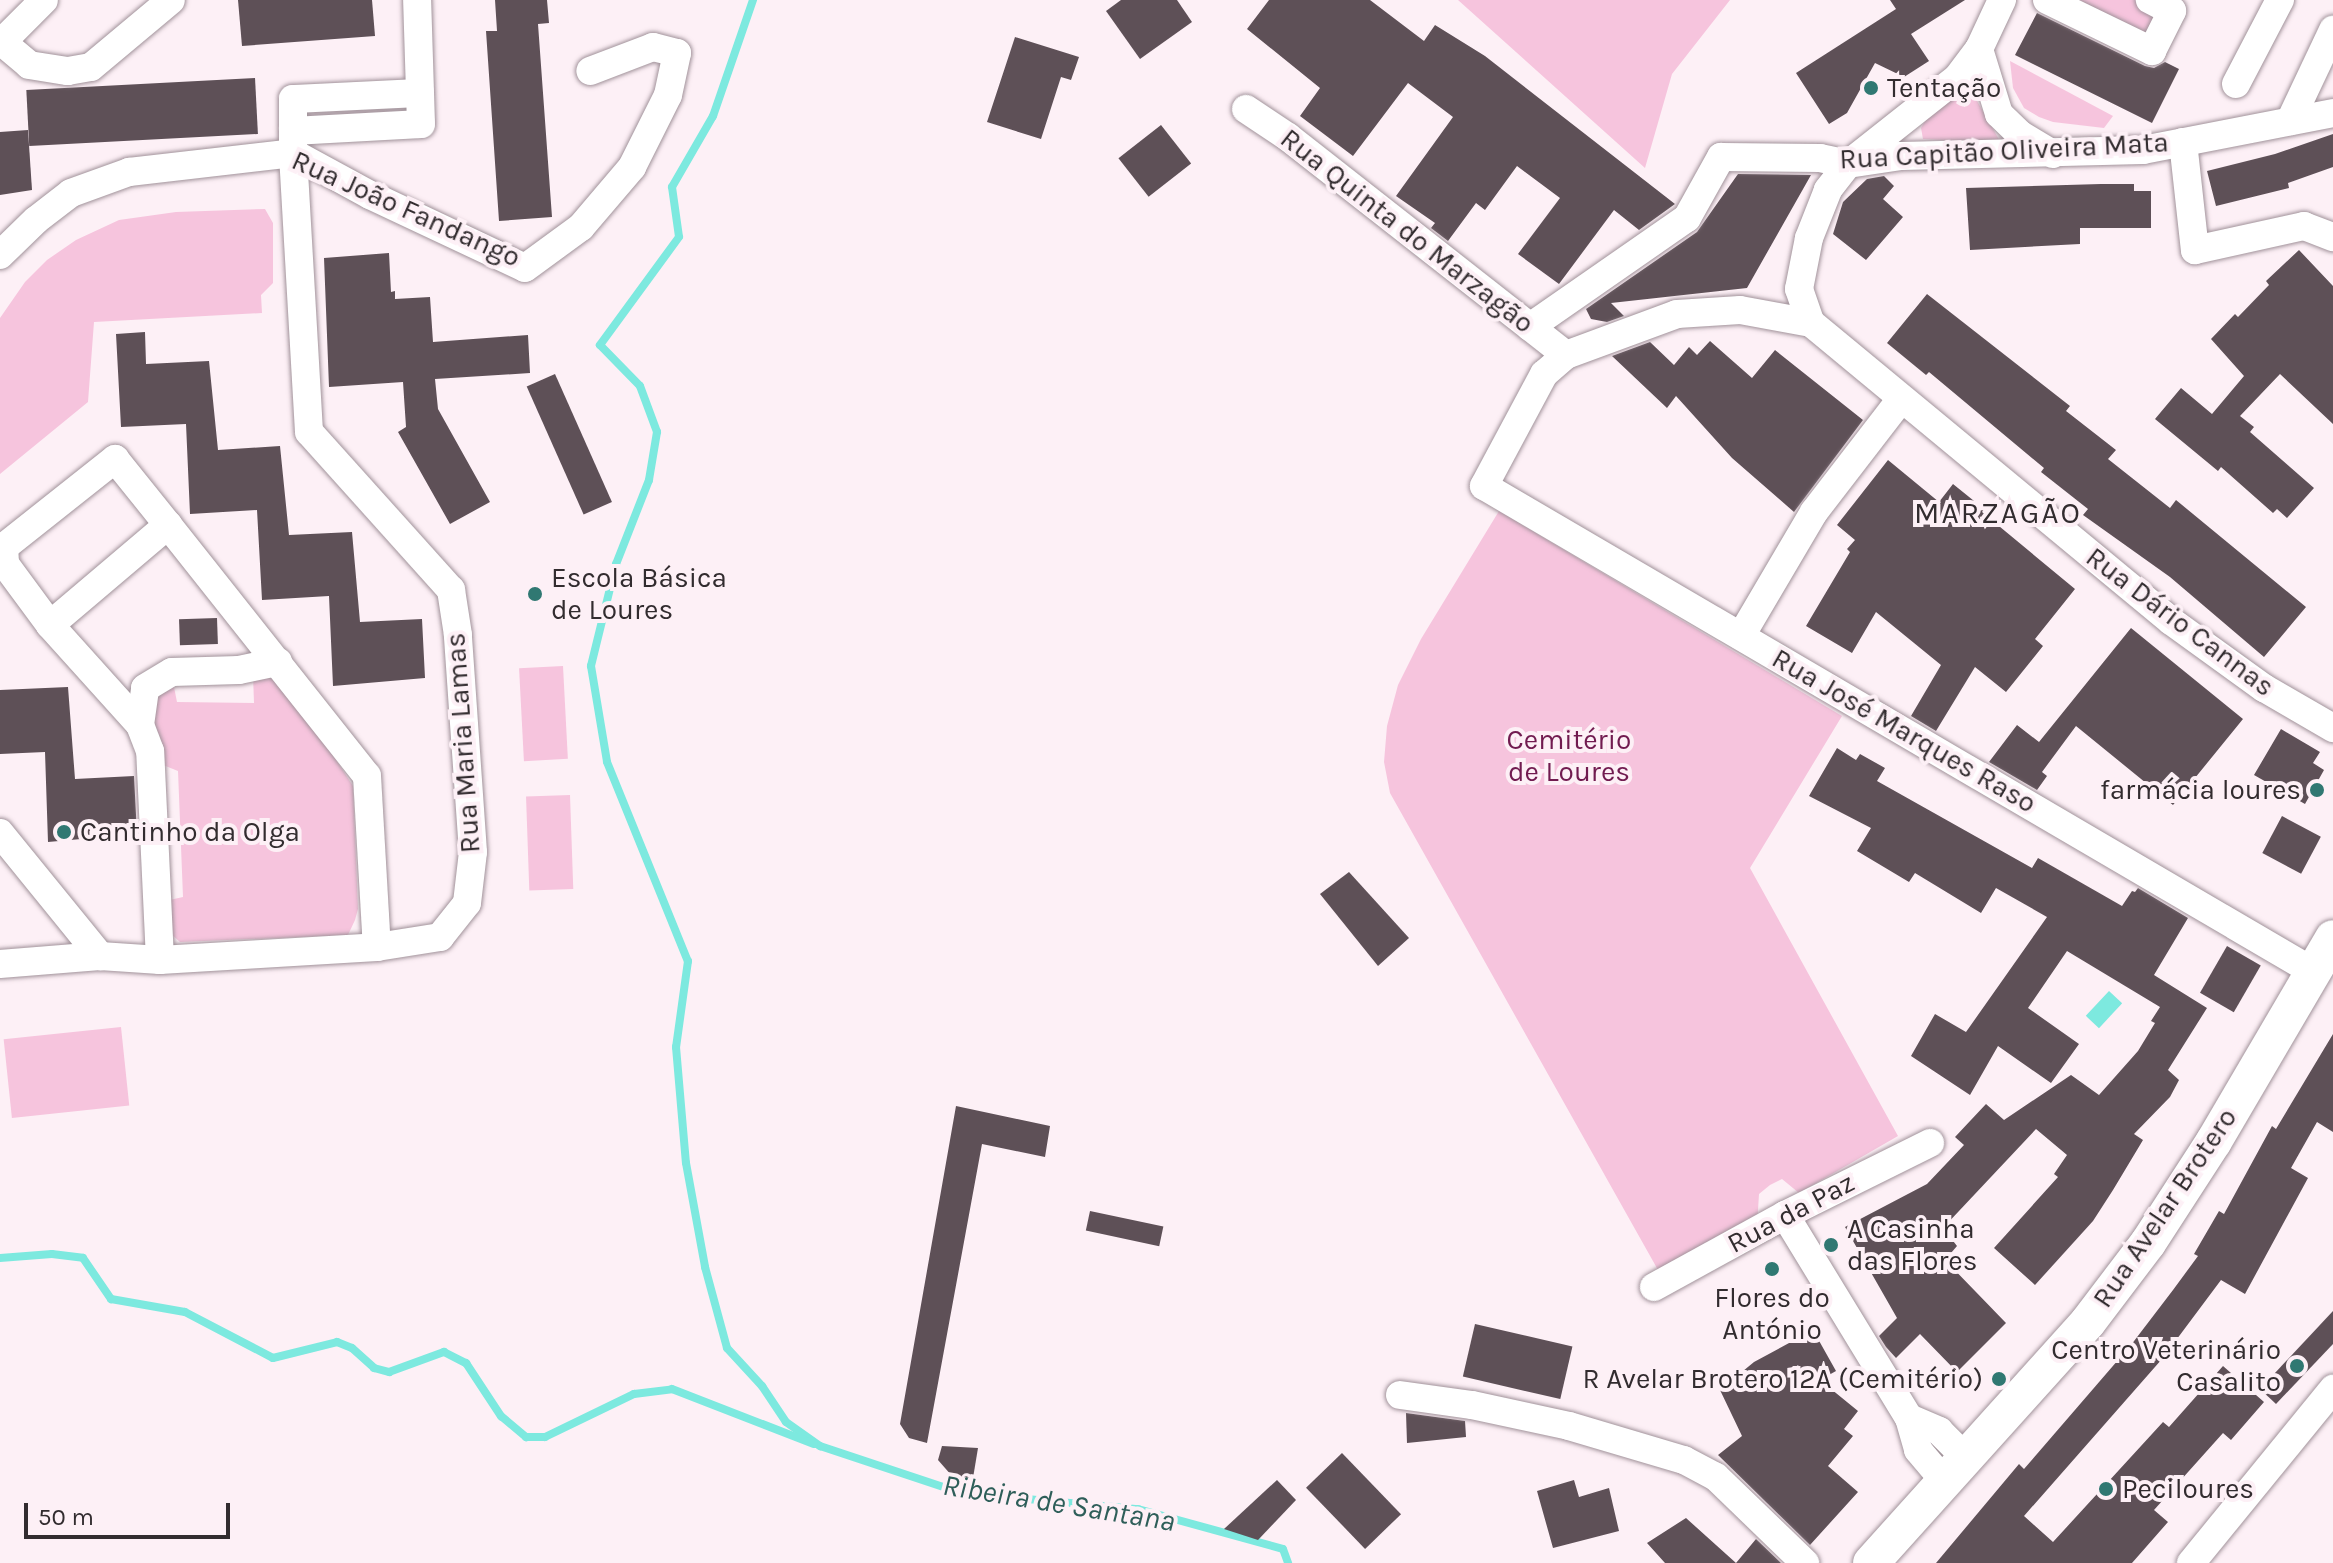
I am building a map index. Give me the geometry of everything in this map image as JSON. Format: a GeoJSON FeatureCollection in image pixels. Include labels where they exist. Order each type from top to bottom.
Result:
{"type":"FeatureCollection","features":[{"type":"Feature","properties":{"kind":"main road","name":"Rua Avelar Brotero"},"geometry":{"type":"LineString","coordinates":[[1871,1563],[2088,1322],[2148,1243],[2214,1141],[2333,938]]}},
{"type":"Feature","properties":{"kind":"street"},"geometry":{"type":"LineString","coordinates":[[44,0],[1,43],[29,65],[68,71],[91,67],[171,0]]}},
{"type":"Feature","properties":{"kind":"street","name":"Rua Maria Lamas"},"geometry":{"type":"LineString","coordinates":[[0,964],[100,956],[160,960],[377,947],[440,937],[467,903],[473,852],[458,635],[451,590],[309,432],[293,99],[420,93],[417,0]]}},
{"type":"Feature","properties":{"kind":"street"},"geometry":{"type":"LineString","coordinates":[[1811,323],[1799,289],[1809,238],[1828,190],[1848,164],[1957,78],[1979,49],[2002,0]]}},
{"type":"Feature","properties":{"kind":"street"},"geometry":{"type":"LineString","coordinates":[[2047,0],[2152,51],[2172,11],[2150,0]]}},
{"type":"Feature","properties":{"kind":"street"},"geometry":{"type":"LineString","coordinates":[[2236,84],[2280,0]]}},
{"type":"Feature","properties":{"kind":"street"},"geometry":{"type":"LineString","coordinates":[[2290,121],[2333,30]]}},
{"type":"Feature","properties":{"kind":"street","name":"Rua João Fandango"},"geometry":{"type":"LineString","coordinates":[[0,255],[36,220],[71,193],[129,172],[293,142],[370,195],[525,268],[581,227],[632,167],[668,95],[677,53],[653,47],[590,71]]}},
{"type":"Feature","properties":{"kind":"street"},"geometry":{"type":"LineString","coordinates":[[1979,49],[1999,114],[2021,135],[2054,154]]}},
{"type":"Feature","properties":{"kind":"street","name":"Rua Quinta do Marzagão"},"geometry":{"type":"LineString","coordinates":[[1246,109],[1288,137],[1566,355]]}},
{"type":"Feature","properties":{"kind":"street","name":"Rua Capitão Oliveira Mata"},"geometry":{"type":"LineString","coordinates":[[1530,327],[1687,218],[1721,157],[1820,158],[1848,164],[1901,156],[2143,150],[2333,113]]}},
{"type":"Feature","properties":{"kind":"street"},"geometry":{"type":"LineString","coordinates":[[2183,142],[2195,250],[2304,226],[2333,237]]}},
{"type":"Feature","properties":{"kind":"street","name":"Rua Dário Cannas"},"geometry":{"type":"LineString","coordinates":[[1741,636],[1484,486],[1544,374],[1566,355],[1677,314],[1740,310],[1811,323],[2171,621],[2264,688],[2333,728]]}},
{"type":"Feature","properties":{"kind":"street","name":"Rua José Marques Raso"},"geometry":{"type":"LineString","coordinates":[[1901,399],[1814,512],[1741,636],[2314,972]]}},
{"type":"Feature","properties":{"kind":"street"},"geometry":{"type":"LineString","coordinates":[[160,960],[150,751],[140,725],[50,625],[5,564],[4,547],[115,459],[367,776],[377,947]]}},
{"type":"Feature","properties":{"kind":"street"},"geometry":{"type":"LineString","coordinates":[[50,625],[168,525]]}},
{"type":"Feature","properties":{"kind":"street"},"geometry":{"type":"LineString","coordinates":[[140,725],[145,688],[172,672],[239,670],[278,662]]}},
{"type":"Feature","properties":{"kind":"street"},"geometry":{"type":"LineString","coordinates":[[0,833],[100,956]]}},
{"type":"Feature","properties":{"kind":"street","name":"Rua da Paz"},"geometry":{"type":"LineString","coordinates":[[1654,1287],[1785,1215],[1930,1143]]}},
{"type":"Feature","properties":{"kind":"street"},"geometry":{"type":"LineString","coordinates":[[1785,1215],[1909,1418],[1939,1431],[1956,1470]]}},
{"type":"Feature","properties":{"kind":"street"},"geometry":{"type":"LineString","coordinates":[[2191,1563],[2333,1389]]}},
{"type":"Feature","properties":{"kind":"street"},"geometry":{"type":"LineString","coordinates":[[1400,1395],[1472,1405],[1569,1426],[1684,1460],[1716,1477],[1805,1563]]}},
{"type":"Feature","properties":{"kind":"green space"},"geometry":{"type":"Polygon","coordinates":[[[1458,0],[1730,0],[1672,74],[1645,168],[1458,0]]]}},
{"type":"Feature","properties":{"kind":"green space"},"geometry":{"type":"Polygon","coordinates":[[[2055,0],[2143,0],[2168,13],[2150,48],[2055,0]]]}},
{"type":"Feature","properties":{"kind":"green space"},"geometry":{"type":"Polygon","coordinates":[[[2010,61],[2113,116],[2104,128],[2053,122],[2039,117],[2024,108],[2013,88],[2010,61]]]}},
{"type":"Feature","properties":{"kind":"green space"},"geometry":{"type":"Polygon","coordinates":[[[1968,85],[2001,143],[1923,139],[1921,128],[1929,114],[1968,85]]]}},
{"type":"Feature","properties":{"kind":"green space"},"geometry":{"type":"Polygon","coordinates":[[[265,209],[273,223],[273,283],[261,295],[262,313],[94,322],[88,402],[0,474],[0,318],[25,282],[47,260],[76,240],[119,220],[176,212],[265,209]]]}},
{"type":"Feature","properties":{"kind":"green space","name":"Cemitério de Loures"},"geometry":{"type":"Polygon","coordinates":[[[1499,511],[1842,716],[1750,868],[1898,1136],[1799,1193],[1782,1179],[1770,1185],[1759,1194],[1757,1226],[1658,1270],[1390,793],[1384,762],[1387,726],[1398,685],[1421,639],[1499,511]]]}},
{"type":"Feature","properties":{"kind":"green space"},"geometry":{"type":"Polygon","coordinates":[[[563,666],[568,759],[524,761],[519,668],[563,666]]]}},
{"type":"Feature","properties":{"kind":"green space"},"geometry":{"type":"Polygon","coordinates":[[[253,675],[285,681],[353,786],[358,909],[348,935],[180,942],[171,934],[165,901],[183,897],[178,771],[158,763],[149,720],[159,689],[173,682],[177,702],[254,703],[253,675]]]}},
{"type":"Feature","properties":{"kind":"green space"},"geometry":{"type":"Polygon","coordinates":[[[570,795],[573,889],[529,890],[526,797],[570,795]]]}},
{"type":"Feature","properties":{"kind":"green space"},"geometry":{"type":"Polygon","coordinates":[[[121,1027],[129,1106],[12,1118],[4,1039],[121,1027]]]}},
{"type":"Feature","properties":{"kind":"water"},"geometry":{"type":"Polygon","coordinates":[[[2109,991],[2122,1003],[2099,1028],[2086,1016],[2109,991]]]}},
{"type":"Feature","properties":{"kind":"building"},"geometry":{"type":"Polygon","coordinates":[[[238,0],[372,0],[375,36],[242,46],[238,0]]]}},
{"type":"Feature","properties":{"kind":"building"},"geometry":{"type":"Polygon","coordinates":[[[495,0],[547,0],[549,23],[538,24],[552,217],[499,221],[486,31],[497,31],[495,0]]]}},
{"type":"Feature","properties":{"kind":"building"},"geometry":{"type":"Polygon","coordinates":[[[1121,0],[1177,0],[1192,22],[1140,59],[1106,11],[1121,0]]]}},
{"type":"Feature","properties":{"kind":"building"},"geometry":{"type":"Polygon","coordinates":[[[1269,0],[1370,0],[1424,41],[1435,25],[1485,56],[1675,204],[1639,230],[1614,210],[1559,284],[1518,254],[1560,198],[1517,166],[1485,210],[1476,203],[1448,241],[1431,228],[1435,223],[1396,196],[1453,117],[1408,83],[1353,156],[1300,116],[1320,88],[1247,29],[1269,0]]]}},
{"type":"Feature","properties":{"kind":"building"},"geometry":{"type":"Polygon","coordinates":[[[1890,0],[1965,0],[1911,34],[1929,61],[1904,77],[1875,63],[1847,113],[1829,124],[1796,73],[1896,9],[1890,0]]]}},
{"type":"Feature","properties":{"kind":"building"},"geometry":{"type":"Polygon","coordinates":[[[2037,13],[2145,66],[2154,68],[2165,62],[2179,69],[2152,123],[2015,55],[2037,13]]]}},
{"type":"Feature","properties":{"kind":"building"},"geometry":{"type":"Polygon","coordinates":[[[1015,37],[1079,57],[1071,80],[1061,77],[1041,139],[987,122],[1015,37]]]}},
{"type":"Feature","properties":{"kind":"building"},"geometry":{"type":"Polygon","coordinates":[[[255,78],[258,134],[29,146],[26,90],[255,78]]]}},
{"type":"Feature","properties":{"kind":"building"},"geometry":{"type":"Polygon","coordinates":[[[1161,125],[1191,164],[1149,197],[1118,158],[1161,125]]]}},
{"type":"Feature","properties":{"kind":"building"},"geometry":{"type":"Polygon","coordinates":[[[28,130],[32,190],[0,195],[0,132],[28,130]]]}},
{"type":"Feature","properties":{"kind":"building"},"geometry":{"type":"Polygon","coordinates":[[[2333,134],[2333,167],[2288,183],[2289,188],[2216,206],[2207,171],[2275,154],[2333,134]]]}},
{"type":"Feature","properties":{"kind":"building"},"geometry":{"type":"Polygon","coordinates":[[[1738,174],[1811,175],[1747,288],[1611,303],[1624,316],[1607,322],[1591,319],[1586,309],[1697,232],[1738,174]]]}},
{"type":"Feature","properties":{"kind":"building"},"geometry":{"type":"Polygon","coordinates":[[[1884,176],[1894,186],[1883,199],[1903,217],[1866,260],[1833,234],[1843,202],[1867,179],[1884,176]]]}},
{"type":"Feature","properties":{"kind":"building"},"geometry":{"type":"Polygon","coordinates":[[[2134,184],[2134,191],[2151,191],[2151,228],[2080,228],[2080,244],[1970,250],[1966,188],[2134,184]]]}},
{"type":"Feature","properties":{"kind":"building"},"geometry":{"type":"Polygon","coordinates":[[[2299,250],[2333,286],[2333,424],[2280,374],[2240,416],[2254,427],[2250,432],[2314,488],[2287,518],[2277,509],[2273,513],[2221,467],[2218,471],[2155,419],[2181,388],[2212,414],[2244,376],[2211,339],[2235,314],[2238,317],[2269,285],[2266,281],[2299,250]]]}},
{"type":"Feature","properties":{"kind":"building"},"geometry":{"type":"Polygon","coordinates":[[[389,253],[391,292],[395,291],[395,299],[430,297],[433,342],[528,335],[530,373],[435,379],[438,409],[490,502],[450,524],[398,432],[406,427],[403,382],[329,387],[324,258],[389,253]]]}},
{"type":"Feature","properties":{"kind":"building"},"geometry":{"type":"Polygon","coordinates":[[[1927,294],[2070,406],[2066,411],[2116,450],[2108,459],[2170,508],[2176,500],[2306,607],[2264,657],[2170,577],[2083,515],[2088,509],[2041,472],[2044,468],[1929,372],[1926,375],[1887,343],[1927,294]]]}},
{"type":"Feature","properties":{"kind":"building"},"geometry":{"type":"Polygon","coordinates":[[[145,332],[146,364],[209,361],[218,450],[280,446],[289,535],[352,532],[360,622],[422,619],[425,678],[333,686],[329,596],[262,600],[257,510],[190,514],[186,424],[121,427],[116,334],[145,332]]]}},
{"type":"Feature","properties":{"kind":"building"},"geometry":{"type":"Polygon","coordinates":[[[1710,341],[1752,378],[1775,350],[1863,420],[1794,512],[1732,458],[1676,396],[1667,408],[1612,356],[1650,342],[1674,365],[1689,347],[1697,355],[1710,341]]]}},
{"type":"Feature","properties":{"kind":"building"},"geometry":{"type":"Polygon","coordinates":[[[555,374],[612,502],[584,515],[527,387],[555,374]]]}},
{"type":"Feature","properties":{"kind":"building"},"geometry":{"type":"Polygon","coordinates":[[[1888,460],[1939,502],[1953,484],[2075,589],[2035,639],[2043,646],[2006,692],[1975,667],[1936,731],[1911,716],[1941,665],[1876,612],[1852,653],[1806,626],[1850,552],[1847,549],[1855,540],[1837,525],[1888,460]]]}},
{"type":"Feature","properties":{"kind":"building"},"geometry":{"type":"Polygon","coordinates":[[[217,618],[218,644],[180,645],[179,619],[217,618]]]}},
{"type":"Feature","properties":{"kind":"building"},"geometry":{"type":"Polygon","coordinates":[[[2131,628],[2243,719],[2173,805],[2076,726],[2042,772],[2047,776],[2037,790],[1989,762],[2017,725],[2039,742],[2131,628]]]}},
{"type":"Feature","properties":{"kind":"building"},"geometry":{"type":"Polygon","coordinates":[[[68,687],[75,779],[134,776],[137,834],[48,842],[45,752],[0,754],[0,690],[68,687]]]}},
{"type":"Feature","properties":{"kind":"building"},"geometry":{"type":"Polygon","coordinates":[[[2281,729],[2320,752],[2313,763],[2324,770],[2305,804],[2254,775],[2281,729]]]}},
{"type":"Feature","properties":{"kind":"building"},"geometry":{"type":"Polygon","coordinates":[[[1837,748],[1856,760],[1860,754],[1885,768],[1877,781],[2032,868],[2038,858],[2122,906],[2132,891],[2138,888],[2188,918],[2154,975],[2207,1008],[2168,1070],[2179,1080],[2170,1097],[2134,1134],[2143,1140],[2113,1190],[2093,1221],[2035,1285],[1994,1248],[2058,1177],[2054,1174],[2067,1155],[2036,1129],[1943,1228],[1957,1246],[1945,1260],[2006,1323],[1957,1372],[1920,1334],[1896,1358],[1886,1347],[1879,1336],[1897,1318],[1845,1227],[1927,1184],[1964,1145],[1955,1137],[1986,1104],[2004,1120],[2071,1075],[2099,1095],[2138,1051],[2155,1023],[2151,1021],[2160,1007],[2067,951],[2028,1008],[2079,1044],[2051,1083],[1998,1046],[1970,1095],[1911,1056],[1935,1014],[1966,1032],[2047,917],[1996,888],[1981,913],[1915,873],[1909,882],[1857,851],[1871,828],[1809,796],[1837,748]]]}},
{"type":"Feature","properties":{"kind":"building"},"geometry":{"type":"Polygon","coordinates":[[[2282,816],[2321,837],[2301,874],[2262,853],[2282,816]]]}},
{"type":"Feature","properties":{"kind":"building"},"geometry":{"type":"Polygon","coordinates":[[[1349,872],[1409,938],[1378,966],[1320,894],[1349,872]]]}},
{"type":"Feature","properties":{"kind":"building"},"geometry":{"type":"Polygon","coordinates":[[[2227,946],[2261,966],[2234,1012],[2200,993],[2227,946]]]}},
{"type":"Feature","properties":{"kind":"building"},"geometry":{"type":"Polygon","coordinates":[[[2333,1034],[2333,1132],[2317,1122],[2291,1168],[2308,1178],[2245,1294],[2221,1280],[2162,1359],[2024,1516],[2053,1542],[2163,1422],[2169,1427],[2223,1366],[2264,1402],[2231,1440],[2223,1433],[2154,1510],[2168,1522],[2132,1563],[1936,1563],[2019,1464],[2024,1469],[2131,1345],[2173,1290],[2198,1256],[2194,1254],[2219,1211],[2224,1214],[2272,1126],[2276,1129],[2333,1034]]]}},
{"type":"Feature","properties":{"kind":"building"},"geometry":{"type":"Polygon","coordinates":[[[956,1106],[1050,1126],[1045,1157],[982,1144],[927,1443],[909,1438],[900,1424],[956,1106]]]}},
{"type":"Feature","properties":{"kind":"building"},"geometry":{"type":"Polygon","coordinates":[[[1090,1211],[1163,1227],[1159,1246],[1086,1231],[1090,1211]]]}},
{"type":"Feature","properties":{"kind":"building","name":"Centro Veterinário Casalito"},"geometry":{"type":"Polygon","coordinates":[[[2333,1311],[2333,1344],[2276,1404],[2260,1389],[2333,1311]]]}},
{"type":"Feature","properties":{"kind":"building"},"geometry":{"type":"Polygon","coordinates":[[[1475,1324],[1572,1346],[1560,1399],[1463,1377],[1475,1324]]]}},
{"type":"Feature","properties":{"kind":"building"},"geometry":{"type":"Polygon","coordinates":[[[1813,1330],[1836,1371],[1820,1380],[1858,1411],[1844,1429],[1853,1436],[1828,1466],[1858,1492],[1810,1545],[1718,1455],[1742,1436],[1720,1390],[1754,1362],[1813,1330]]]}},
{"type":"Feature","properties":{"kind":"building"},"geometry":{"type":"Polygon","coordinates":[[[1406,1413],[1465,1421],[1466,1437],[1407,1443],[1406,1413]]]}},
{"type":"Feature","properties":{"kind":"building"},"geometry":{"type":"Polygon","coordinates":[[[942,1446],[978,1448],[973,1478],[952,1476],[938,1460],[942,1446]]]}},
{"type":"Feature","properties":{"kind":"building"},"geometry":{"type":"Polygon","coordinates":[[[1342,1453],[1401,1514],[1365,1549],[1306,1488],[1342,1453]]]}},
{"type":"Feature","properties":{"kind":"building"},"geometry":{"type":"Polygon","coordinates":[[[1277,1480],[1296,1500],[1258,1540],[1224,1529],[1277,1480]]]}},
{"type":"Feature","properties":{"kind":"building"},"geometry":{"type":"Polygon","coordinates":[[[1574,1480],[1579,1497],[1609,1488],[1619,1531],[1553,1548],[1537,1491],[1574,1480]]]}},
{"type":"Feature","properties":{"kind":"building"},"geometry":{"type":"Polygon","coordinates":[[[1686,1518],[1736,1563],[1665,1563],[1647,1543],[1686,1518]]]}},
{"type":"Feature","properties":{"kind":"building"},"geometry":{"type":"Polygon","coordinates":[[[1756,1539],[1781,1563],[1736,1563],[1756,1539]]]}},
{"type":"Feature","properties":{"kind":"waterway","name":"Ribeira de Santana"},"geometry":{"type":"LineString","coordinates":[[753,0],[713,116],[672,187],[679,237],[600,345],[640,386],[657,432],[649,480],[616,564],[591,666],[607,762],[688,961],[676,1047],[686,1163],[705,1267],[727,1348],[762,1386],[786,1422],[820,1446],[961,1493],[1138,1509],[1283,1549],[1288,1563]]}},
{"type":"Feature","properties":{"kind":"waterway"},"geometry":{"type":"LineString","coordinates":[[0,1258],[52,1254],[83,1258],[111,1299],[185,1312],[273,1358],[337,1342],[352,1348],[374,1368],[389,1372],[444,1352],[466,1363],[501,1416],[526,1437],[545,1437],[634,1394],[672,1389],[814,1444]]}},
{"type":"Feature","properties":{"kind":"place","name":"Tentação"},"geometry":{"type":"Point","coordinates":[1871,88]}},
{"type":"Feature","properties":{"kind":"place","name":"Escola Básica de Loures"},"geometry":{"type":"Point","coordinates":[535,594]}},
{"type":"Feature","properties":{"kind":"place","name":"farmácia loures"},"geometry":{"type":"Point","coordinates":[2317,790]}},
{"type":"Feature","properties":{"kind":"place","name":"Cantinho da Olga"},"geometry":{"type":"Point","coordinates":[64,832]}},
{"type":"Feature","properties":{"kind":"place","name":"A Casinha das Flores"},"geometry":{"type":"Point","coordinates":[1831,1245]}},
{"type":"Feature","properties":{"kind":"place","name":"Flores do António"},"geometry":{"type":"Point","coordinates":[1772,1269]}},
{"type":"Feature","properties":{"kind":"place","name":"Centro Veterinário Casalito"},"geometry":{"type":"Point","coordinates":[2297,1366]}},
{"type":"Feature","properties":{"kind":"place","name":"R Avelar Brotero 12A (Cemitério)"},"geometry":{"type":"Point","coordinates":[1999,1379]}},
{"type":"Feature","properties":{"kind":"place","name":"Peciloures"},"geometry":{"type":"Point","coordinates":[2106,1489]}},
{"type":"Feature","properties":{"kind":"district","name":"MARZAGÃO"},"geometry":{"type":"Point","coordinates":[1998,513]}}]}
